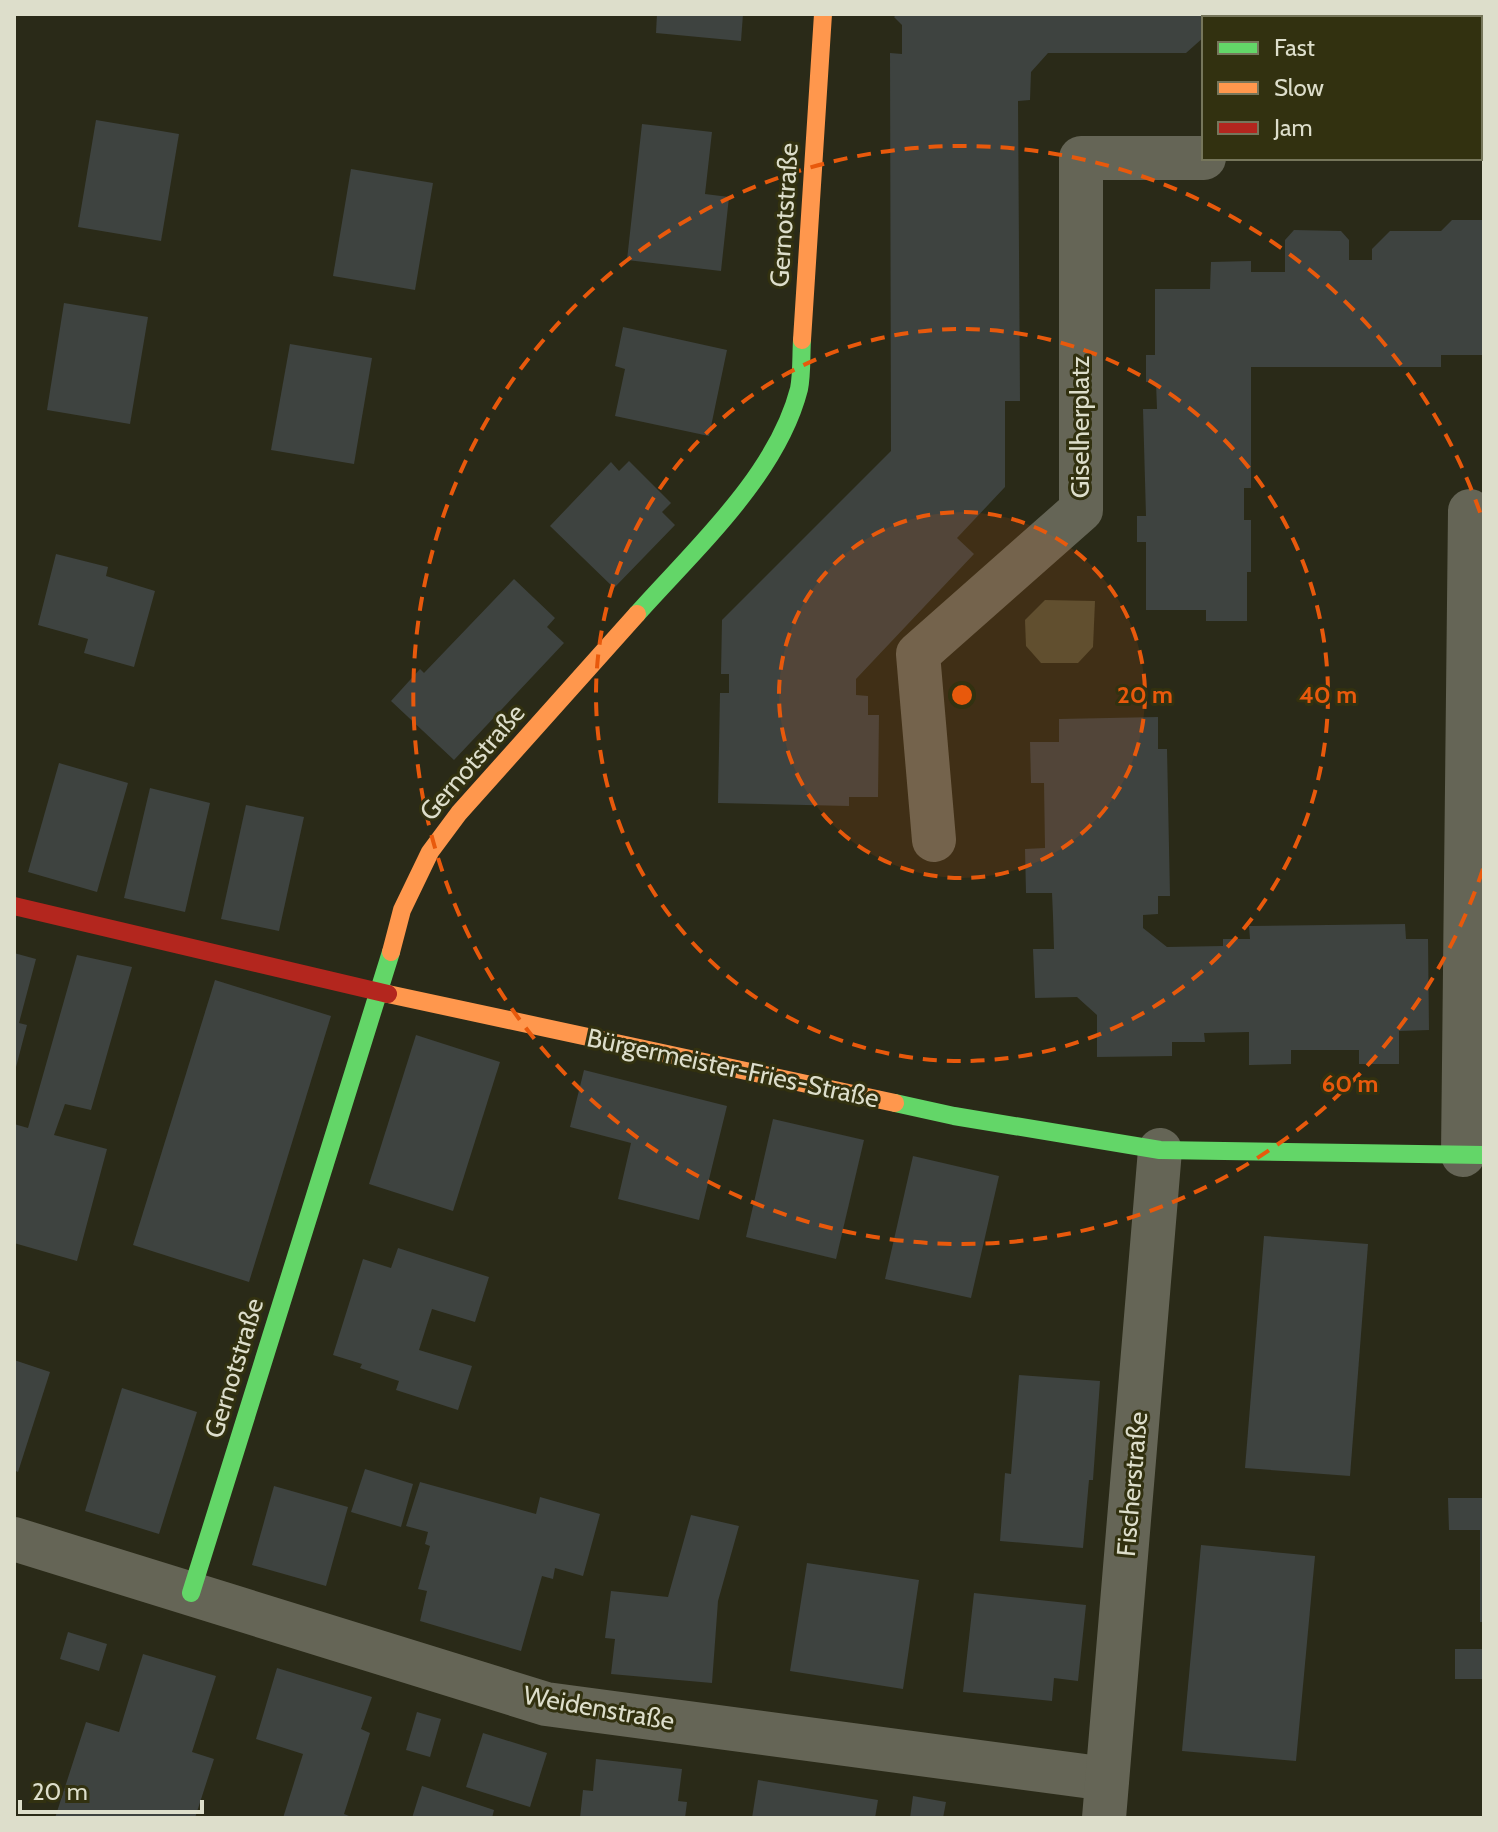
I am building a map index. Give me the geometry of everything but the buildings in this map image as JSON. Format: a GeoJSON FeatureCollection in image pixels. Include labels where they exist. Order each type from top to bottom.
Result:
{"type":"FeatureCollection","features":[{"type":"Feature","properties":{"kind":"street","name":"Gernotstraße"},"geometry":{"type":"LineString","coordinates":[[191,1593],[380,992],[402,910],[430,852],[459,813],[727,514],[776,447],[799,388],[823,14]]}},
{"type":"Feature","properties":{"kind":"street","name":"Giselherplatz"},"geometry":{"type":"LineString","coordinates":[[934,840],[918,654],[1081,510],[1081,158],[1202,158]]}},
{"type":"Feature","properties":{"kind":"street","name":"Bürgermeister-Fries-Straße"},"geometry":{"type":"LineString","coordinates":[[14,906],[380,992],[954,1116],[1160,1150],[1473,1155],[1470,511]]}},
{"type":"Feature","properties":{"kind":"street","name":"Fischerstraße"},"geometry":{"type":"LineString","coordinates":[[1106,1798],[1160,1150]]}},
{"type":"Feature","properties":{"kind":"street","name":"Weidenstraße"},"geometry":{"type":"LineString","coordinates":[[14,1539],[546,1704],[1106,1798]]}},
{"type":"Feature","properties":{"kind":"shaded area"},"geometry":{"type":"Polygon","coordinates":[[[1045,600],[1095,601],[1093,647],[1078,663],[1041,663],[1026,646],[1025,620],[1045,600]]]}},
{"type":"Feature","properties":{"kind":"traffic: fast"},"geometry":{"type":"LineString","coordinates":[[637,614],[732,509],[773,451],[799,389],[802,340]]}},
{"type":"Feature","properties":{"kind":"traffic: fast"},"geometry":{"type":"LineString","coordinates":[[191,1593],[391,952]]}},
{"type":"Feature","properties":{"kind":"traffic: fast"},"geometry":{"type":"LineString","coordinates":[[895,1103],[954,1116],[1160,1150],[1484,1155]]}},
{"type":"Feature","properties":{"kind":"traffic: slow"},"geometry":{"type":"LineString","coordinates":[[802,340],[823,14]]}},
{"type":"Feature","properties":{"kind":"traffic: slow"},"geometry":{"type":"LineString","coordinates":[[391,952],[402,910],[430,852],[459,813],[637,614]]}},
{"type":"Feature","properties":{"kind":"traffic: slow"},"geometry":{"type":"LineString","coordinates":[[388,994],[895,1103]]}},
{"type":"Feature","properties":{"kind":"traffic: jam"},"geometry":{"type":"LineString","coordinates":[[14,906],[388,994]]}}]}
